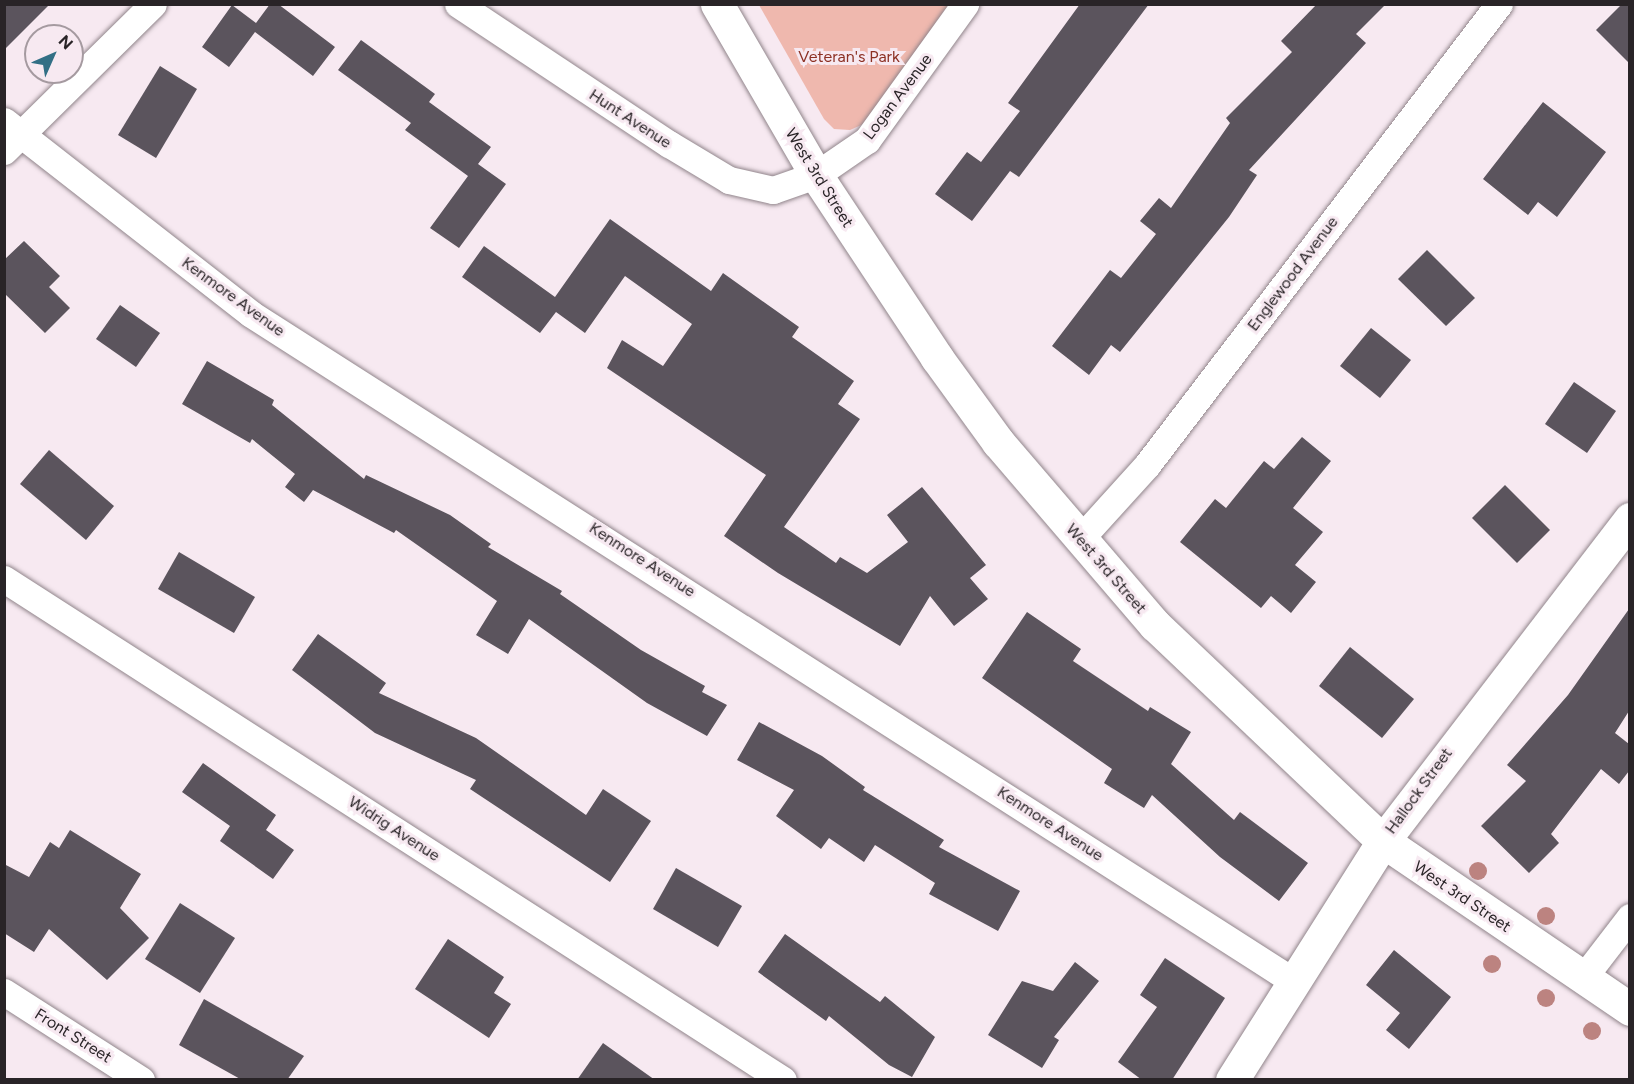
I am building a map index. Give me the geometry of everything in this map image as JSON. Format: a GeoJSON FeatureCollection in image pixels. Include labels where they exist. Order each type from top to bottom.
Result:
{"type":"FeatureCollection","features":[{"type":"Feature","properties":{"kind":"street"},"geometry":{"type":"LineString","coordinates":[[9,136],[153,4]]}},
{"type":"Feature","properties":{"kind":"street","name":"Hunt Avenue"},"geometry":{"type":"LineString","coordinates":[[458,4],[729,180],[773,190],[816,175]]}},
{"type":"Feature","properties":{"kind":"street","name":"West 3rd Street"},"geometry":{"type":"LineString","coordinates":[[717,4],[816,175],[937,358],[998,442],[1155,625],[1383,841],[1629,1009]]}},
{"type":"Feature","properties":{"kind":"street","name":"Logan Avenue"},"geometry":{"type":"LineString","coordinates":[[816,175],[867,140],[965,4]]}},
{"type":"Feature","properties":{"kind":"street","name":"Englewood Avenue"},"geometry":{"type":"LineString","coordinates":[[1080,539],[1147,465],[1499,4]]}},
{"type":"Feature","properties":{"kind":"street","name":"Kenmore Avenue"},"geometry":{"type":"LineString","coordinates":[[9,136],[251,314],[1293,981]]}},
{"type":"Feature","properties":{"kind":"street","name":"Hallock Street"},"geometry":{"type":"LineString","coordinates":[[1232,1080],[1383,841],[1629,519]]}},
{"type":"Feature","properties":{"kind":"street","name":"Widrig Avenue"},"geometry":{"type":"LineString","coordinates":[[4,579],[783,1080]]}},
{"type":"Feature","properties":{"kind":"street"},"geometry":{"type":"LineString","coordinates":[[1583,978],[1629,917]]}},
{"type":"Feature","properties":{"kind":"street","name":"Front Street"},"geometry":{"type":"LineString","coordinates":[[4,992],[141,1080]]}},
{"type":"Feature","properties":{"kind":"green space","name":"Veteran's Park"},"geometry":{"type":"Polygon","coordinates":[[[759,5],[948,5],[866,123],[850,130],[834,129],[824,119],[759,5]]]}},
{"type":"Feature","properties":{"kind":"building"},"geometry":{"type":"Polygon","coordinates":[[[4,4],[50,4],[30,24],[24,24],[24,30],[4,50],[4,4]]]}},
{"type":"Feature","properties":{"kind":"building"},"geometry":{"type":"Polygon","coordinates":[[[270,4],[278,4],[335,47],[313,76],[255,32],[229,67],[202,47],[232,5],[256,23],[270,4]]]}},
{"type":"Feature","properties":{"kind":"building"},"geometry":{"type":"Polygon","coordinates":[[[1080,4],[1149,4],[1019,177],[1010,171],[972,221],[935,194],[967,152],[981,162],[1020,111],[1008,103],[1080,4]]]}},
{"type":"Feature","properties":{"kind":"building"},"geometry":{"type":"Polygon","coordinates":[[[1317,4],[1386,4],[1356,34],[1366,43],[1249,170],[1257,175],[1229,217],[1120,352],[1111,345],[1089,375],[1052,346],[1110,270],[1121,278],[1156,234],[1140,221],[1159,198],[1171,208],[1230,123],[1226,118],[1292,52],[1281,41],[1317,4]]]}},
{"type":"Feature","properties":{"kind":"building"},"geometry":{"type":"Polygon","coordinates":[[[1622,4],[1629,4],[1629,63],[1596,30],[1622,4]]]}},
{"type":"Feature","properties":{"kind":"building"},"geometry":{"type":"Polygon","coordinates":[[[361,40],[435,94],[429,102],[491,147],[478,164],[506,184],[459,248],[430,228],[468,176],[405,130],[411,123],[338,70],[361,40]]]}},
{"type":"Feature","properties":{"kind":"building"},"geometry":{"type":"Polygon","coordinates":[[[160,66],[197,89],[156,158],[118,135],[160,66]]]}},
{"type":"Feature","properties":{"kind":"building"},"geometry":{"type":"Polygon","coordinates":[[[1543,102],[1606,152],[1557,217],[1538,202],[1528,215],[1483,179],[1543,102]]]}},
{"type":"Feature","properties":{"kind":"building"},"geometry":{"type":"Polygon","coordinates":[[[610,219],[711,291],[723,273],[799,327],[792,337],[854,381],[838,404],[860,419],[784,527],[836,563],[840,557],[867,573],[908,542],[887,515],[922,487],[986,565],[970,578],[988,599],[954,626],[930,596],[900,646],[778,573],[724,536],[766,475],[607,368],[622,340],[663,366],[692,324],[625,276],[585,333],[556,312],[540,333],[462,277],[484,246],[555,297],[610,219]]]}},
{"type":"Feature","properties":{"kind":"building"},"geometry":{"type":"Polygon","coordinates":[[[24,241],[60,276],[49,287],[70,308],[45,333],[4,293],[4,260],[24,241]]]}},
{"type":"Feature","properties":{"kind":"building"},"geometry":{"type":"Polygon","coordinates":[[[1427,250],[1475,298],[1446,326],[1398,279],[1427,250]]]}},
{"type":"Feature","properties":{"kind":"building"},"geometry":{"type":"Polygon","coordinates":[[[120,305],[160,333],[136,367],[96,339],[120,305]]]}},
{"type":"Feature","properties":{"kind":"building"},"geometry":{"type":"Polygon","coordinates":[[[1371,328],[1411,360],[1380,398],[1340,366],[1371,328]]]}},
{"type":"Feature","properties":{"kind":"building"},"geometry":{"type":"Polygon","coordinates":[[[207,361],[274,400],[272,405],[364,479],[366,475],[450,515],[491,544],[488,547],[562,591],[560,594],[641,650],[705,686],[702,692],[727,705],[707,736],[647,703],[529,619],[508,654],[476,635],[497,601],[396,530],[394,533],[313,490],[304,502],[285,487],[295,474],[252,439],[250,443],[182,404],[207,361]]]}},
{"type":"Feature","properties":{"kind":"building"},"geometry":{"type":"Polygon","coordinates":[[[1574,382],[1616,411],[1587,453],[1545,424],[1574,382]]]}},
{"type":"Feature","properties":{"kind":"building"},"geometry":{"type":"Polygon","coordinates":[[[1302,437],[1331,461],[1293,508],[1323,532],[1295,565],[1316,582],[1291,613],[1271,596],[1261,608],[1180,542],[1215,499],[1226,508],[1264,461],[1274,469],[1302,437]]]}},
{"type":"Feature","properties":{"kind":"building"},"geometry":{"type":"Polygon","coordinates":[[[49,450],[114,506],[86,540],[20,484],[49,450]]]}},
{"type":"Feature","properties":{"kind":"building"},"geometry":{"type":"Polygon","coordinates":[[[1505,485],[1550,530],[1517,563],[1472,518],[1505,485]]]}},
{"type":"Feature","properties":{"kind":"building"},"geometry":{"type":"Polygon","coordinates":[[[179,552],[255,597],[234,633],[158,589],[179,552]]]}},
{"type":"Feature","properties":{"kind":"building"},"geometry":{"type":"Polygon","coordinates":[[[1629,609],[1629,711],[1615,733],[1629,744],[1629,771],[1619,784],[1601,769],[1551,834],[1559,843],[1529,873],[1481,826],[1526,781],[1507,765],[1568,695],[1629,609]]]}},
{"type":"Feature","properties":{"kind":"building"},"geometry":{"type":"Polygon","coordinates":[[[1027,612],[1081,649],[1073,661],[1148,711],[1150,707],[1191,732],[1171,764],[1234,820],[1240,812],[1308,863],[1279,901],[1220,857],[1152,795],[1144,808],[1104,783],[1112,769],[982,678],[1027,612]]]}},
{"type":"Feature","properties":{"kind":"building"},"geometry":{"type":"Polygon","coordinates":[[[318,634],[386,683],[379,693],[476,738],[586,815],[603,789],[651,821],[610,882],[470,789],[476,780],[375,733],[292,670],[318,634]]]}},
{"type":"Feature","properties":{"kind":"building"},"geometry":{"type":"Polygon","coordinates":[[[1350,647],[1414,699],[1382,738],[1319,686],[1350,647]]]}},
{"type":"Feature","properties":{"kind":"building"},"geometry":{"type":"Polygon","coordinates":[[[759,722],[822,756],[865,787],[863,790],[944,840],[939,847],[1020,891],[998,931],[929,894],[935,883],[875,845],[864,862],[829,838],[821,849],[776,816],[794,790],[737,760],[759,722]]]}},
{"type":"Feature","properties":{"kind":"building"},"geometry":{"type":"Polygon","coordinates":[[[203,763],[276,815],[266,830],[294,850],[273,879],[220,841],[230,826],[182,792],[203,763]]]}},
{"type":"Feature","properties":{"kind":"building"},"geometry":{"type":"Polygon","coordinates":[[[70,830],[141,874],[120,908],[149,938],[107,980],[49,929],[34,952],[4,933],[4,864],[29,877],[50,842],[59,848],[70,830]]]}},
{"type":"Feature","properties":{"kind":"building"},"geometry":{"type":"Polygon","coordinates":[[[676,868],[742,906],[718,947],[653,909],[676,868]]]}},
{"type":"Feature","properties":{"kind":"building"},"geometry":{"type":"Polygon","coordinates":[[[180,903],[235,938],[200,993],[145,959],[180,903]]]}},
{"type":"Feature","properties":{"kind":"building"},"geometry":{"type":"Polygon","coordinates":[[[785,934],[880,1002],[885,996],[935,1037],[912,1077],[889,1065],[829,1016],[826,1021],[758,972],[785,934]]]}},
{"type":"Feature","properties":{"kind":"building"},"geometry":{"type":"Polygon","coordinates":[[[448,939],[504,977],[494,993],[511,1004],[489,1038],[415,989],[448,939]]]}},
{"type":"Feature","properties":{"kind":"building"},"geometry":{"type":"Polygon","coordinates":[[[1394,950],[1451,997],[1409,1049],[1386,1030],[1400,1013],[1366,985],[1394,950]]]}},
{"type":"Feature","properties":{"kind":"building"},"geometry":{"type":"Polygon","coordinates":[[[1165,958],[1225,998],[1172,1080],[1142,1080],[1118,1062],[1157,1007],[1140,995],[1165,958]]]}},
{"type":"Feature","properties":{"kind":"building"},"geometry":{"type":"Polygon","coordinates":[[[1075,962],[1099,981],[1054,1037],[1059,1040],[1042,1068],[988,1035],[1022,981],[1053,991],[1075,962]]]}},
{"type":"Feature","properties":{"kind":"building"},"geometry":{"type":"Polygon","coordinates":[[[204,999],[304,1056],[287,1080],[242,1080],[179,1045],[204,999]]]}},
{"type":"Feature","properties":{"kind":"building"},"geometry":{"type":"Polygon","coordinates":[[[603,1043],[655,1080],[577,1080],[603,1043]]]}}]}
